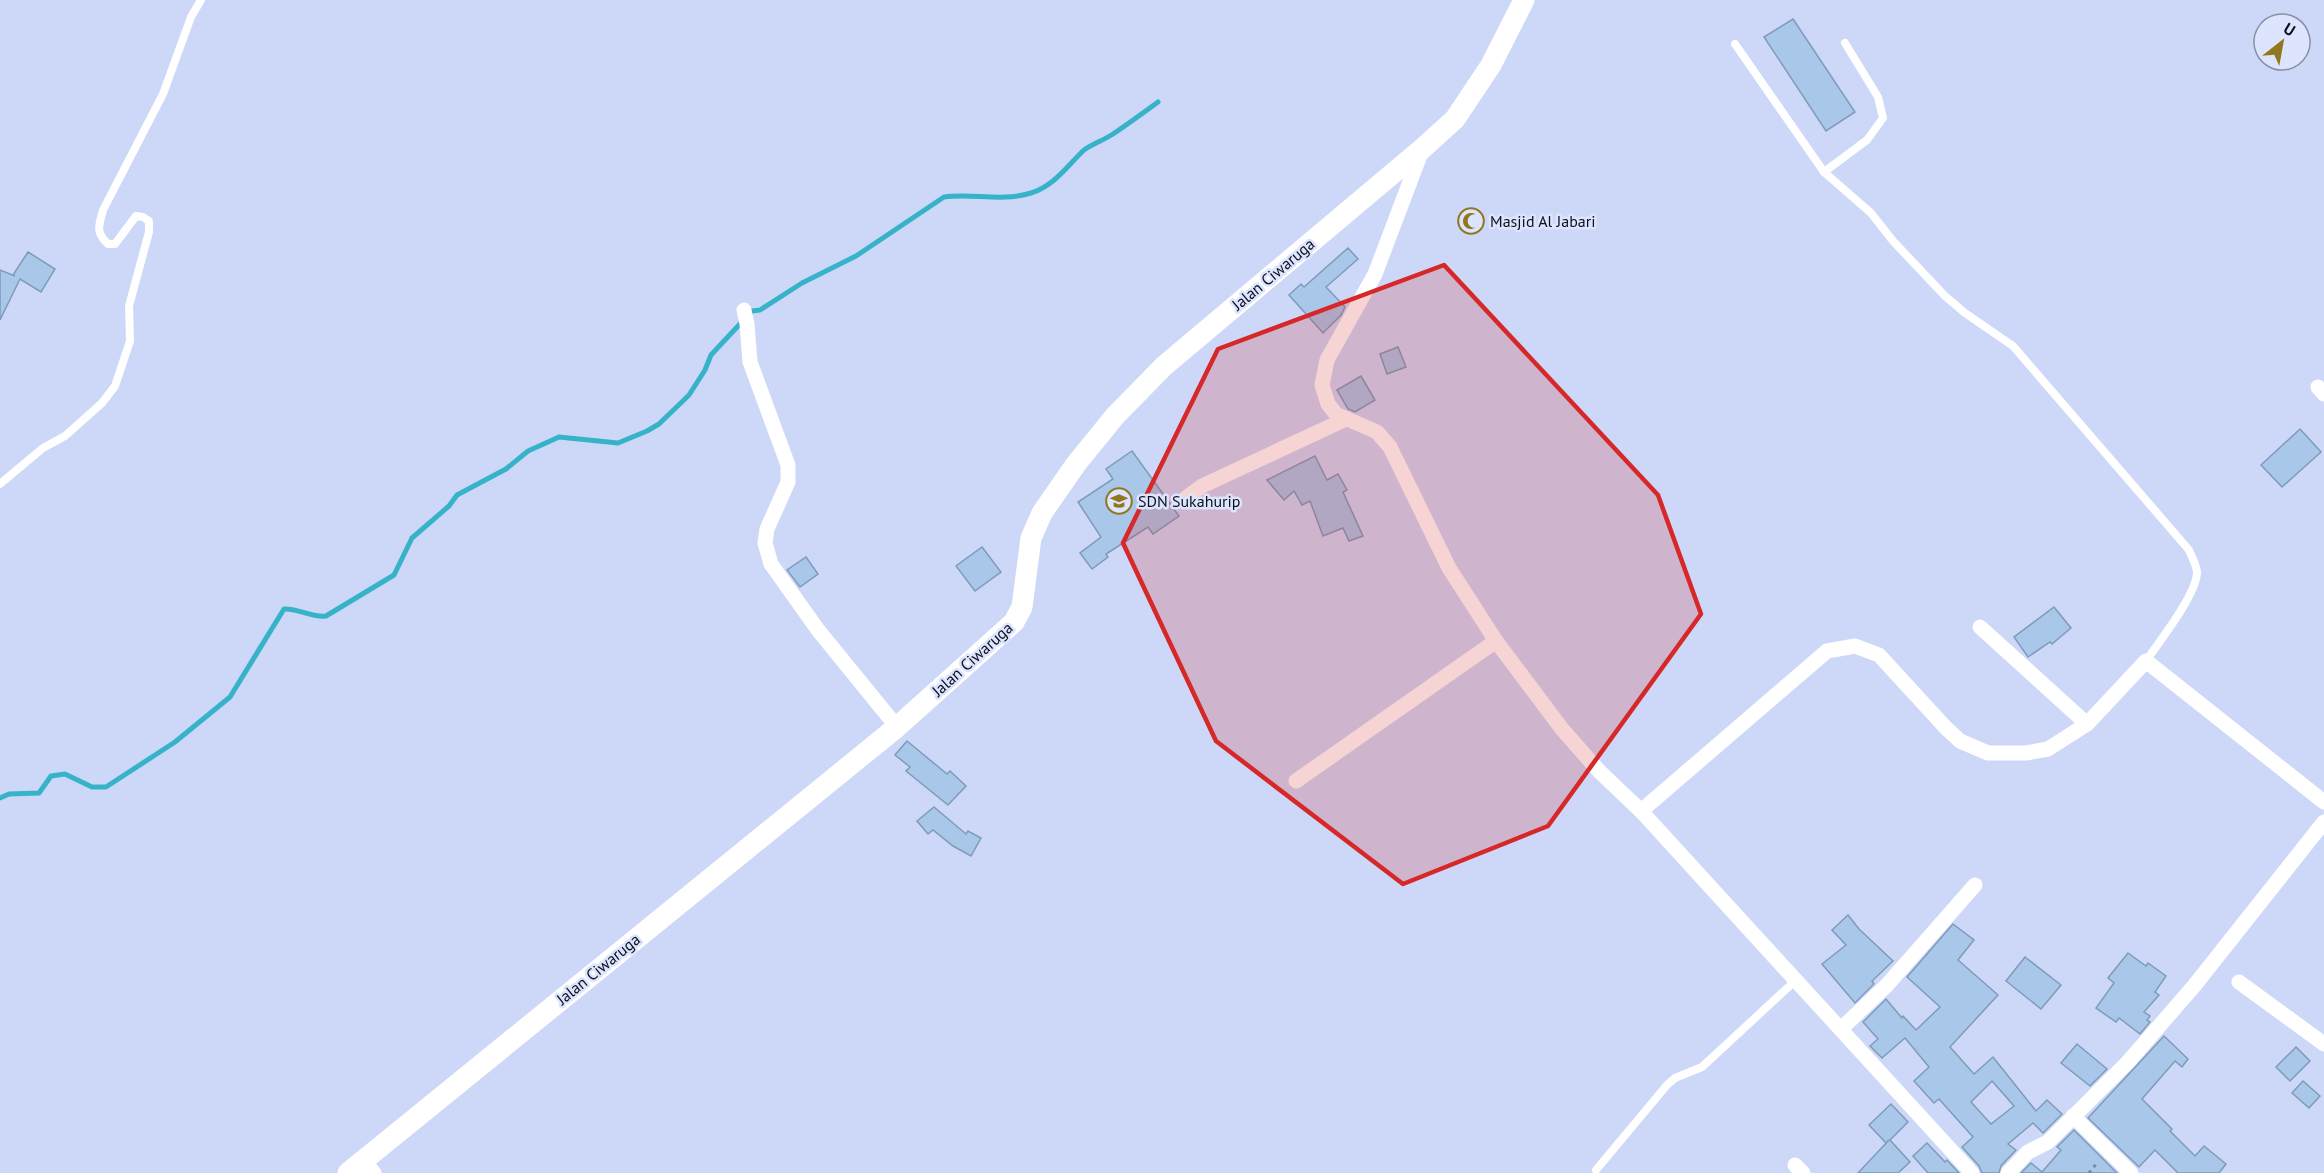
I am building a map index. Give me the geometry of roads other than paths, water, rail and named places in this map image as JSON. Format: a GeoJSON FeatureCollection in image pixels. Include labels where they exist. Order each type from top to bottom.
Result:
{"type":"FeatureCollection","features":[{"type":"Feature","properties":{"kind":"street","name":"Jalan Ciwaruga"},"geometry":{"type":"LineString","coordinates":[[362,1169],[897,727],[1014,622],[1022,607],[1031,538],[1042,513],[1076,464],[1114,416],[1164,366],[1455,119],[1491,65],[1524,0]]}},
{"type":"Feature","properties":{"kind":"street"},"geometry":{"type":"LineString","coordinates":[[1423,148],[1375,274],[1327,360],[1322,385],[1328,404],[1335,414],[1344,420],[1377,432],[1390,447],[1449,568],[1496,641],[1562,729],[1599,771],[1641,811],[1972,1173]]}},
{"type":"Feature","properties":{"kind":"street"},"geometry":{"type":"LineString","coordinates":[[744,310],[750,362],[788,465],[788,483],[767,529],[765,543],[771,564],[818,630],[897,727]]}},
{"type":"Feature","properties":{"kind":"street"},"geometry":{"type":"LineString","coordinates":[[1182,501],[1202,486],[1344,420]]}},
{"type":"Feature","properties":{"kind":"street"},"geometry":{"type":"LineString","coordinates":[[1980,627],[2087,724]]}},
{"type":"Feature","properties":{"kind":"street"},"geometry":{"type":"LineString","coordinates":[[1296,781],[1496,641]]}},
{"type":"Feature","properties":{"kind":"street"},"geometry":{"type":"LineString","coordinates":[[1641,811],[1827,651],[1855,646],[1879,656],[1960,741],[1988,753],[2026,753],[2048,749],[2087,724],[2146,661],[2324,802]]}},
{"type":"Feature","properties":{"kind":"street"},"geometry":{"type":"LineString","coordinates":[[2008,1173],[2025,1154],[2048,1142],[2128,1062],[2194,986],[2324,822]]}},
{"type":"Feature","properties":{"kind":"street"},"geometry":{"type":"LineString","coordinates":[[1842,1029],[1887,985],[1974,885]]}},
{"type":"Feature","properties":{"kind":"street"},"geometry":{"type":"LineString","coordinates":[[2239,982],[2324,1044]]}},
{"type":"Feature","properties":{"kind":"street"},"geometry":{"type":"LineString","coordinates":[[2073,1116],[2131,1173]]}},
{"type":"Feature","properties":{"kind":"lane"},"geometry":{"type":"LineString","coordinates":[[0,484],[43,448],[65,436],[102,403],[115,386],[130,341],[129,306],[149,232],[149,222],[143,217],[136,216],[115,244],[108,244],[100,237],[98,227],[103,210],[163,94],[191,17],[201,0]]}},
{"type":"Feature","properties":{"kind":"lane"},"geometry":{"type":"LineString","coordinates":[[1735,44],[1824,172],[1871,213],[1893,241],[1945,296],[1965,313],[2013,346],[2189,550],[2197,572],[2195,580],[2180,612],[2146,661]]}},
{"type":"Feature","properties":{"kind":"lane"},"geometry":{"type":"LineString","coordinates":[[1824,172],[1867,140],[1883,118],[1878,97],[1845,44]]}},
{"type":"Feature","properties":{"kind":"lane"},"geometry":{"type":"LineString","coordinates":[[1596,1170],[1667,1085],[1675,1078],[1702,1066],[1796,980]]}},
{"type":"Feature","properties":{"kind":"waterway"},"geometry":{"type":"LineString","coordinates":[[0,798],[9,794],[39,793],[51,776],[65,774],[92,787],[106,787],[175,742],[230,697],[284,609],[315,616],[326,616],[394,575],[412,538],[449,506],[457,495],[506,469],[528,451],[559,437],[618,443],[647,431],[659,424],[689,395],[705,370],[711,355],[752,311],[760,310],[802,283],[856,256],[944,197],[1020,196],[1047,186],[1084,150],[1113,134],[1158,102]]}},
{"type":"Feature","properties":{"kind":"place","name":"Masjid Al Jabari"},"geometry":{"type":"Point","coordinates":[1471,221]}},
{"type":"Feature","properties":{"kind":"place","name":"SDN Sukahurip"},"geometry":{"type":"Point","coordinates":[1119,501]}}]}
